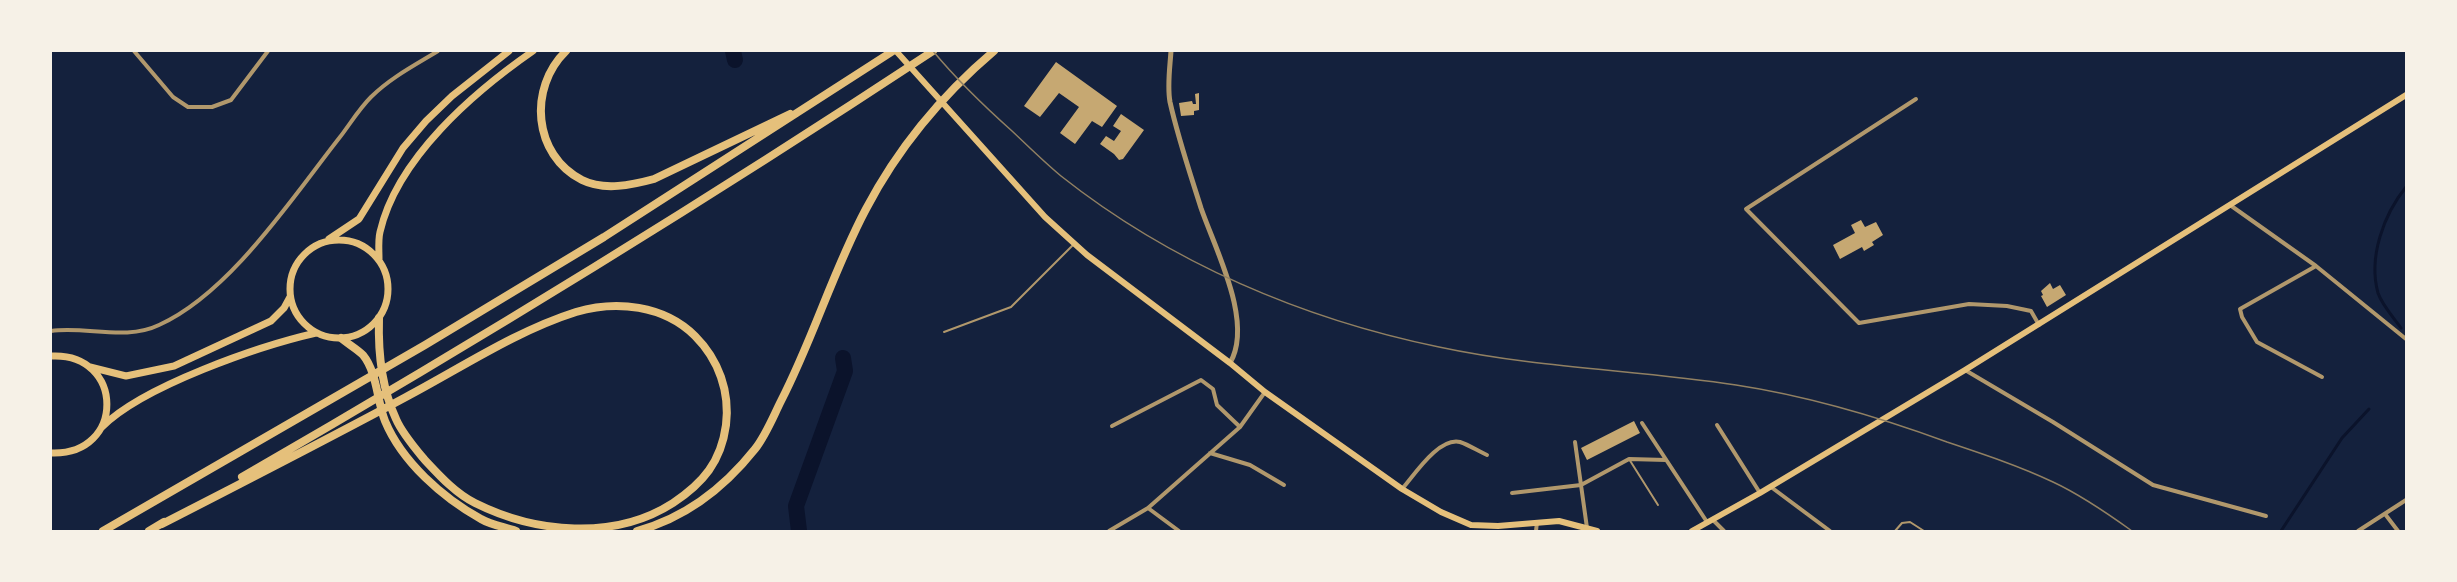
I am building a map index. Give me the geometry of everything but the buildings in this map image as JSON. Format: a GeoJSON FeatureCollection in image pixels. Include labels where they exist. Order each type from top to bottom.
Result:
{"type":"FeatureCollection","features":[{"type":"Feature","properties":{"kind":"highway"},"geometry":{"type":"LineString","coordinates":[[316,333],[304,324],[295,311],[290,297],[290,282],[294,268],[308,251],[359,219],[396,158],[426,121],[452,96],[509,51]]}},
{"type":"Feature","properties":{"kind":"highway"},"geometry":{"type":"LineString","coordinates":[[379,260],[380,234],[391,199],[424,149],[460,111],[505,71],[533,51]]}},
{"type":"Feature","properties":{"kind":"highway"},"geometry":{"type":"LineString","coordinates":[[566,51],[558,58],[545,83],[540,104],[545,139],[554,155],[568,171],[584,180],[608,186],[631,186],[654,179],[826,96]]}},
{"type":"Feature","properties":{"kind":"highway"},"geometry":{"type":"LineString","coordinates":[[103,531],[425,345],[604,237],[895,51]]}},
{"type":"Feature","properties":{"kind":"highway"},"geometry":{"type":"LineString","coordinates":[[162,524],[332,426],[648,234],[933,51]]}},
{"type":"Feature","properties":{"kind":"highway"},"geometry":{"type":"LineString","coordinates":[[637,531],[676,517],[710,496],[754,449],[794,375],[865,210],[905,145],[938,104],[994,51]]}},
{"type":"Feature","properties":{"kind":"highway"},"geometry":{"type":"LineString","coordinates":[[51,453],[65,453],[80,449],[93,440],[102,428],[122,410],[177,382],[232,359],[292,338],[316,333],[341,338],[355,335],[368,328],[379,318],[386,304],[388,289],[386,273],[379,260],[368,249],[356,242],[342,239],[327,241]]}},
{"type":"Feature","properties":{"kind":"highway"},"geometry":{"type":"LineString","coordinates":[[90,367],[126,376],[174,366],[271,321],[284,308],[290,297]]}},
{"type":"Feature","properties":{"kind":"highway"},"geometry":{"type":"LineString","coordinates":[[149,531],[340,432],[458,369],[512,340],[574,313],[609,305],[641,308],[676,321],[705,346],[719,370],[727,415],[725,432],[709,474],[692,490],[659,512],[617,526],[569,529],[522,521],[473,502],[442,479],[415,448],[396,420],[379,362],[379,318]]}},
{"type":"Feature","properties":{"kind":"highway"},"geometry":{"type":"LineString","coordinates":[[341,338],[361,354],[368,363],[391,434],[414,465],[451,500],[483,520],[516,531]]}},
{"type":"Feature","properties":{"kind":"highway"},"geometry":{"type":"LineString","coordinates":[[51,356],[78,359],[97,374],[106,393],[107,413],[102,428]]}},
{"type":"Feature","properties":{"kind":"main road"},"geometry":{"type":"LineString","coordinates":[[895,51],[1045,217],[1074,243],[1265,392],[1402,489],[1441,512],[1471,525],[1498,526],[1559,521],[1597,531]]}},
{"type":"Feature","properties":{"kind":"main road"},"geometry":{"type":"LineString","coordinates":[[1692,531],[1760,493],[2039,325],[2406,95]]}},
{"type":"Feature","properties":{"kind":"street"},"geometry":{"type":"LineString","coordinates":[[134,51],[172,97],[188,107],[212,107],[231,100],[268,51]]}},
{"type":"Feature","properties":{"kind":"street"},"geometry":{"type":"LineString","coordinates":[[51,331],[78,328],[119,333],[139,331],[159,326],[202,298],[243,260],[371,97],[403,72],[438,51]]}},
{"type":"Feature","properties":{"kind":"street"},"geometry":{"type":"LineString","coordinates":[[1171,51],[1170,100],[1184,156],[1236,311],[1237,348],[1230,363]]}},
{"type":"Feature","properties":{"kind":"street"},"geometry":{"type":"LineString","coordinates":[[1916,99],[1746,209],[1859,323],[1969,304],[2007,306],[2031,311],[2039,325]]}},
{"type":"Feature","properties":{"kind":"street"},"geometry":{"type":"LineString","coordinates":[[2230,204],[2316,266],[2406,339]]}},
{"type":"Feature","properties":{"kind":"street"},"geometry":{"type":"LineString","coordinates":[[2316,266],[2240,309],[2242,317],[2257,342],[2322,378]]}},
{"type":"Feature","properties":{"kind":"street"},"geometry":{"type":"LineString","coordinates":[[1965,370],[2153,485],[2265,516]]}},
{"type":"Feature","properties":{"kind":"street"},"geometry":{"type":"LineString","coordinates":[[1112,426],[1201,380],[1213,390],[1217,405],[1240,427]]}},
{"type":"Feature","properties":{"kind":"street"},"geometry":{"type":"LineString","coordinates":[[1109,531],[1148,508],[1240,427],[1265,392]]}},
{"type":"Feature","properties":{"kind":"street"},"geometry":{"type":"LineString","coordinates":[[1642,423],[1709,520],[1724,531]]}},
{"type":"Feature","properties":{"kind":"street"},"geometry":{"type":"LineString","coordinates":[[1717,424],[1760,493]]}},
{"type":"Feature","properties":{"kind":"street"},"geometry":{"type":"LineString","coordinates":[[1402,489],[1435,450],[1448,442],[1459,442],[1486,455]]}},
{"type":"Feature","properties":{"kind":"street"},"geometry":{"type":"LineString","coordinates":[[1575,442],[1587,528]]}},
{"type":"Feature","properties":{"kind":"street"},"geometry":{"type":"LineString","coordinates":[[1210,453],[1251,465],[1284,485]]}},
{"type":"Feature","properties":{"kind":"street"},"geometry":{"type":"LineString","coordinates":[[1512,493],[1581,485],[1629,459],[1666,460]]}},
{"type":"Feature","properties":{"kind":"street"},"geometry":{"type":"LineString","coordinates":[[1771,486],[1830,531]]}},
{"type":"Feature","properties":{"kind":"street"},"geometry":{"type":"LineString","coordinates":[[2358,531],[2406,500]]}},
{"type":"Feature","properties":{"kind":"street"},"geometry":{"type":"LineString","coordinates":[[1148,508],[1179,531]]}},
{"type":"Feature","properties":{"kind":"street"},"geometry":{"type":"LineString","coordinates":[[2385,514],[2398,531]]}},
{"type":"Feature","properties":{"kind":"street"},"geometry":{"type":"LineString","coordinates":[[1536,531],[1538,521]]}},
{"type":"Feature","properties":{"kind":"lane"},"geometry":{"type":"LineString","coordinates":[[944,332],[1011,307],[1074,243]]}},
{"type":"Feature","properties":{"kind":"lane"},"geometry":{"type":"LineString","coordinates":[[1629,459],[1658,505]]}},
{"type":"Feature","properties":{"kind":"lane"},"geometry":{"type":"LineString","coordinates":[[1895,531],[1902,523],[1910,522],[1924,531]]}},
{"type":"Feature","properties":{"kind":"waterway"},"geometry":{"type":"LineString","coordinates":[[733,51],[735,60]]}},
{"type":"Feature","properties":{"kind":"waterway"},"geometry":{"type":"LineString","coordinates":[[2401,328],[2380,298],[2375,279],[2375,265],[2385,223],[2406,187]]}},
{"type":"Feature","properties":{"kind":"waterway"},"geometry":{"type":"LineString","coordinates":[[799,531],[796,506],[845,371],[843,358]]}},
{"type":"Feature","properties":{"kind":"waterway"},"geometry":{"type":"LineString","coordinates":[[2281,531],[2342,438],[2369,409]]}},
{"type":"Feature","properties":{"kind":"tram line"},"geometry":{"type":"LineString","coordinates":[[933,51],[971,92],[1042,160],[1103,207],[1193,261],[1289,304],[1388,335],[1476,354],[1736,385],[1843,408],[1921,433],[2040,476],[2084,498],[2132,531]]}}]}
